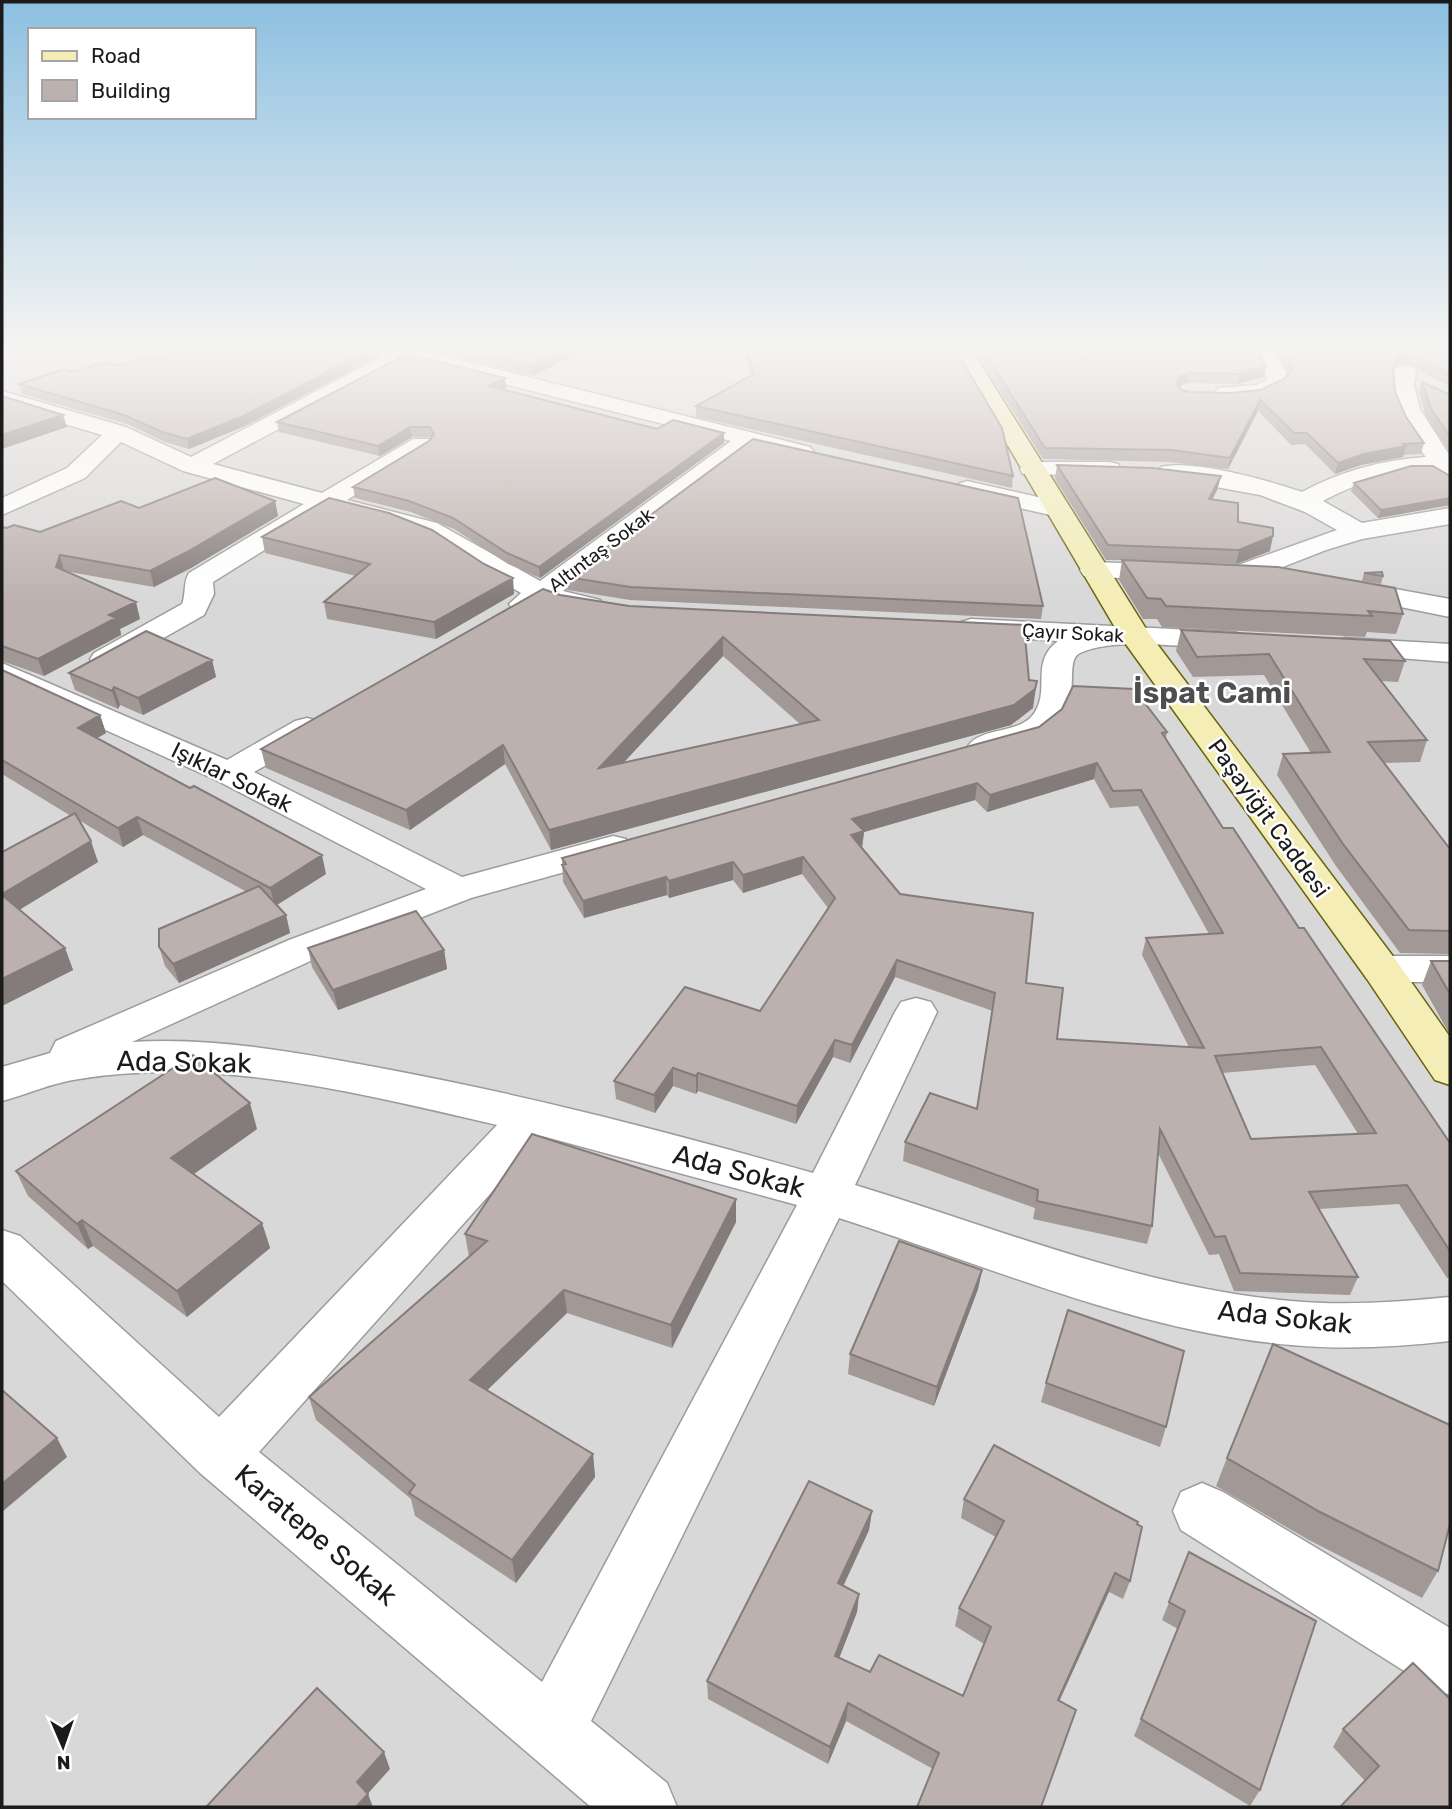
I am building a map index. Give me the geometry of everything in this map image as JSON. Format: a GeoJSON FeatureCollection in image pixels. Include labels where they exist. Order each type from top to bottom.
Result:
{"type":"FeatureCollection","features":[{"type":"Feature","properties":{"kind":"main road","name":"Paşayiğit Caddesi"},"geometry":{"type":"LineString","coordinates":[[1011,433],[1135,636],[1381,969],[1450,1069]]}},
{"type":"Feature","properties":{"kind":"street"},"geometry":{"type":"LineString","coordinates":[[2,507],[76,473],[117,433]]}},
{"type":"Feature","properties":{"kind":"street"},"geometry":{"type":"LineString","coordinates":[[121,433],[192,466],[326,499],[428,528],[497,572],[542,593],[562,601],[617,610]]}},
{"type":"Feature","properties":{"kind":"street"},"geometry":{"type":"LineString","coordinates":[[192,466],[250,433]]}},
{"type":"Feature","properties":{"kind":"street"},"geometry":{"type":"LineString","coordinates":[[722,433],[828,458]]}},
{"type":"Feature","properties":{"kind":"street"},"geometry":{"type":"LineString","coordinates":[[1425,433],[1447,466]]}},
{"type":"Feature","properties":{"kind":"street","name":"Altıntaş Sokak"},"geometry":{"type":"LineString","coordinates":[[494,621],[542,593],[748,440]]}},
{"type":"Feature","properties":{"kind":"street"},"geometry":{"type":"LineString","coordinates":[[65,681],[188,613],[197,604],[200,594],[198,585],[203,576],[326,499],[421,444]]}},
{"type":"Feature","properties":{"kind":"street"},"geometry":{"type":"LineString","coordinates":[[1305,500],[1340,481],[1367,472],[1396,466],[1447,466]]}},
{"type":"Feature","properties":{"kind":"street"},"geometry":{"type":"LineString","coordinates":[[1032,469],[1143,470],[1222,479],[1305,500],[1358,532]]}},
{"type":"Feature","properties":{"kind":"street"},"geometry":{"type":"LineString","coordinates":[[948,485],[1055,508]]}},
{"type":"Feature","properties":{"kind":"street"},"geometry":{"type":"LineString","coordinates":[[1215,574],[1358,532],[1450,516]]}},
{"type":"Feature","properties":{"kind":"street"},"geometry":{"type":"LineString","coordinates":[[1094,570],[1215,574],[1311,582],[1450,608]]}},
{"type":"Feature","properties":{"kind":"street","name":"Çayır Sokak"},"geometry":{"type":"LineString","coordinates":[[944,627],[1135,636]]}},
{"type":"Feature","properties":{"kind":"street"},"geometry":{"type":"LineString","coordinates":[[954,754],[1024,734],[1045,721],[1054,706],[1060,654],[1069,647],[1092,641],[1135,636],[1259,643]]}},
{"type":"Feature","properties":{"kind":"street"},"geometry":{"type":"LineString","coordinates":[[1313,645],[1450,653]]}},
{"type":"Feature","properties":{"kind":"street","name":"Işıklar Sokak"},"geometry":{"type":"LineString","coordinates":[[2,673],[65,681],[228,774],[458,890]]}},
{"type":"Feature","properties":{"kind":"street"},"geometry":{"type":"LineString","coordinates":[[228,774],[325,718]]}},
{"type":"Feature","properties":{"kind":"street"},"geometry":{"type":"LineString","coordinates":[[8,1080],[303,949],[458,890],[646,838]]}},
{"type":"Feature","properties":{"kind":"street"},"geometry":{"type":"LineString","coordinates":[[1381,969],[1450,969]]}},
{"type":"Feature","properties":{"kind":"street"},"geometry":{"type":"LineString","coordinates":[[551,1732],[826,1195],[916,1012]]}},
{"type":"Feature","properties":{"kind":"street","name":"Ada Sokak"},"geometry":{"type":"LineString","coordinates":[[8,1080],[109,1059],[147,1056],[216,1056],[352,1078],[533,1116],[826,1195],[1157,1301],[1260,1318],[1349,1327],[1421,1324],[1450,1319]]}},
{"type":"Feature","properties":{"kind":"street"},"geometry":{"type":"LineString","coordinates":[[220,1455],[533,1116]]}},
{"type":"Feature","properties":{"kind":"street","name":"Karatepe Sokak"},"geometry":{"type":"LineString","coordinates":[[2,1250],[220,1455],[643,1807]]}},
{"type":"Feature","properties":{"kind":"street"},"geometry":{"type":"LineString","coordinates":[[1202,1511],[1450,1664]]}},
{"type":"Feature","properties":{"kind":"shaded area"},"geometry":{"type":"Polygon","coordinates":[[[2,433],[1450,433],[1450,1807],[2,1807],[2,433]]]}},
{"type":"Feature","properties":{"kind":"building"},"geometry":{"type":"Polygon","coordinates":[[[167,433],[201,433],[187,439],[167,433]]]}},
{"type":"Feature","properties":{"kind":"building"},"geometry":{"type":"Polygon","coordinates":[[[325,433],[399,433],[378,446],[325,433]]]}},
{"type":"Feature","properties":{"kind":"building"},"geometry":{"type":"Polygon","coordinates":[[[723,433],[539,567],[507,553],[453,518],[409,501],[353,487],[429,441],[434,434],[723,433]]]}},
{"type":"Feature","properties":{"kind":"building"},"geometry":{"type":"Polygon","coordinates":[[[820,433],[1003,433],[1013,476],[820,433]]]}},
{"type":"Feature","properties":{"kind":"building"},"geometry":{"type":"Polygon","coordinates":[[[1036,433],[1243,433],[1230,458],[1171,450],[1045,448],[1036,433]]]}},
{"type":"Feature","properties":{"kind":"building"},"geometry":{"type":"Polygon","coordinates":[[[1307,433],[1417,433],[1424,443],[1403,444],[1406,446],[1364,454],[1338,463],[1307,433]]]}},
{"type":"Feature","properties":{"kind":"building"},"geometry":{"type":"Polygon","coordinates":[[[753,439],[1018,498],[1043,606],[630,587],[567,577],[753,439]]]}},
{"type":"Feature","properties":{"kind":"building"},"geometry":{"type":"Polygon","coordinates":[[[1057,465],[1152,468],[1221,476],[1209,499],[1238,503],[1238,522],[1273,528],[1273,536],[1239,550],[1108,545],[1057,465]]]}},
{"type":"Feature","properties":{"kind":"building"},"geometry":{"type":"Polygon","coordinates":[[[1411,466],[1433,466],[1450,476],[1450,498],[1381,510],[1354,483],[1411,466]]]}},
{"type":"Feature","properties":{"kind":"building"},"geometry":{"type":"Polygon","coordinates":[[[215,478],[275,501],[150,571],[60,555],[56,567],[136,602],[109,615],[116,618],[38,659],[2,646],[2,527],[14,525],[40,532],[121,501],[139,508],[215,478]]]}},
{"type":"Feature","properties":{"kind":"building"},"geometry":{"type":"Polygon","coordinates":[[[329,498],[389,513],[432,530],[484,564],[513,578],[434,622],[324,602],[370,564],[262,537],[329,498]]]}},
{"type":"Feature","properties":{"kind":"building"},"geometry":{"type":"Polygon","coordinates":[[[1122,560],[1278,567],[1395,588],[1403,614],[1368,611],[1372,616],[1166,606],[1161,599],[1147,598],[1122,560]]]}},
{"type":"Feature","properties":{"kind":"building"},"geometry":{"type":"Polygon","coordinates":[[[1382,572],[1383,576],[1364,573],[1382,572]]]}},
{"type":"Feature","properties":{"kind":"building"},"geometry":{"type":"Polygon","coordinates":[[[543,589],[560,595],[629,606],[1024,625],[1029,680],[1037,681],[1035,689],[1014,705],[549,830],[503,745],[406,810],[261,749],[543,589]],[[723,637],[599,768],[819,720],[723,637]]]}},
{"type":"Feature","properties":{"kind":"building"},"geometry":{"type":"Polygon","coordinates":[[[1181,630],[1390,641],[1405,661],[1364,659],[1427,740],[1368,742],[1450,849],[1450,931],[1409,930],[1343,844],[1283,754],[1330,752],[1269,654],[1197,657],[1181,630]]]}},
{"type":"Feature","properties":{"kind":"building"},"geometry":{"type":"Polygon","coordinates":[[[146,631],[212,660],[138,698],[114,687],[112,691],[69,673],[146,631]]]}},
{"type":"Feature","properties":{"kind":"building"},"geometry":{"type":"Polygon","coordinates":[[[2,670],[100,715],[78,728],[190,788],[194,786],[322,855],[270,888],[137,817],[118,828],[2,760],[2,670]]]}},
{"type":"Feature","properties":{"kind":"building"},"geometry":{"type":"Polygon","coordinates":[[[1073,686],[1134,689],[1167,732],[1162,733],[1223,828],[1233,828],[1299,928],[1304,928],[1450,1143],[1450,1251],[1407,1185],[1309,1192],[1358,1277],[1240,1273],[1225,1236],[1215,1237],[1160,1129],[1152,1226],[1037,1201],[1038,1190],[905,1142],[930,1093],[977,1109],[995,993],[897,960],[852,1045],[835,1040],[797,1106],[698,1073],[696,1076],[673,1068],[654,1095],[614,1081],[685,987],[760,1011],[835,898],[803,857],[743,875],[733,862],[669,881],[666,877],[583,901],[562,865],[566,864],[562,858],[1039,727],[1062,709],[1073,686]],[[1097,763],[990,795],[977,783],[852,819],[864,831],[851,835],[900,894],[1033,913],[1026,983],[1063,988],[1057,1039],[1204,1048],[1146,938],[1223,933],[1141,790],[1113,791],[1097,763]],[[1321,1047],[1215,1056],[1251,1139],[1376,1133],[1321,1047]]]}},
{"type":"Feature","properties":{"kind":"building"},"geometry":{"type":"Polygon","coordinates":[[[75,813],[91,841],[2,894],[2,852],[75,813]]]}},
{"type":"Feature","properties":{"kind":"building"},"geometry":{"type":"Polygon","coordinates":[[[259,886],[286,915],[173,964],[159,947],[159,929],[259,886]]]}},
{"type":"Feature","properties":{"kind":"building"},"geometry":{"type":"Polygon","coordinates":[[[2,895],[65,948],[2,979],[2,895]]]}},
{"type":"Feature","properties":{"kind":"building"},"geometry":{"type":"Polygon","coordinates":[[[416,911],[444,950],[333,990],[308,948],[416,911]]]}},
{"type":"Feature","properties":{"kind":"building"},"geometry":{"type":"Polygon","coordinates":[[[1431,961],[1450,961],[1450,994],[1431,961]]]}},
{"type":"Feature","properties":{"kind":"building"},"geometry":{"type":"Polygon","coordinates":[[[193,1055],[250,1103],[171,1158],[262,1223],[177,1291],[82,1220],[77,1224],[16,1171],[193,1055]]]}},
{"type":"Feature","properties":{"kind":"building"},"geometry":{"type":"Polygon","coordinates":[[[532,1134],[736,1199],[671,1325],[564,1290],[470,1380],[593,1454],[512,1560],[409,1493],[415,1485],[309,1397],[487,1241],[465,1234],[532,1134]]]}},
{"type":"Feature","properties":{"kind":"building"},"geometry":{"type":"Polygon","coordinates":[[[899,1241],[982,1270],[937,1387],[850,1354],[899,1241]]]}},
{"type":"Feature","properties":{"kind":"building"},"geometry":{"type":"Polygon","coordinates":[[[1068,1310],[1184,1351],[1166,1427],[1046,1383],[1068,1310]]]}},
{"type":"Feature","properties":{"kind":"building"},"geometry":{"type":"Polygon","coordinates":[[[1273,1344],[1450,1425],[1450,1524],[1438,1571],[1320,1512],[1227,1458],[1273,1344]]]}},
{"type":"Feature","properties":{"kind":"building"},"geometry":{"type":"Polygon","coordinates":[[[2,1390],[57,1438],[2,1484],[2,1390]]]}},
{"type":"Feature","properties":{"kind":"building"},"geometry":{"type":"Polygon","coordinates":[[[994,1445],[1138,1522],[1142,1527],[1130,1581],[1115,1573],[1058,1700],[1076,1710],[1041,1807],[917,1807],[939,1753],[848,1703],[830,1747],[707,1681],[809,1481],[872,1511],[838,1583],[859,1594],[835,1656],[870,1672],[879,1655],[963,1696],[991,1627],[959,1608],[1004,1521],[964,1499],[994,1445]]]}},
{"type":"Feature","properties":{"kind":"building"},"geometry":{"type":"Polygon","coordinates":[[[1189,1552],[1316,1621],[1260,1790],[1141,1719],[1185,1611],[1169,1602],[1189,1552]]]}},
{"type":"Feature","properties":{"kind":"building"},"geometry":{"type":"Polygon","coordinates":[[[1413,1663],[1450,1699],[1450,1807],[1340,1807],[1379,1766],[1343,1729],[1413,1663]]]}},
{"type":"Feature","properties":{"kind":"building"},"geometry":{"type":"Polygon","coordinates":[[[317,1688],[384,1752],[357,1782],[368,1794],[356,1807],[206,1807],[317,1688]]]}},
{"type":"Feature","properties":{"kind":"district","name":"İspat Cami"},"geometry":{"type":"Point","coordinates":[1212,693]}}]}
